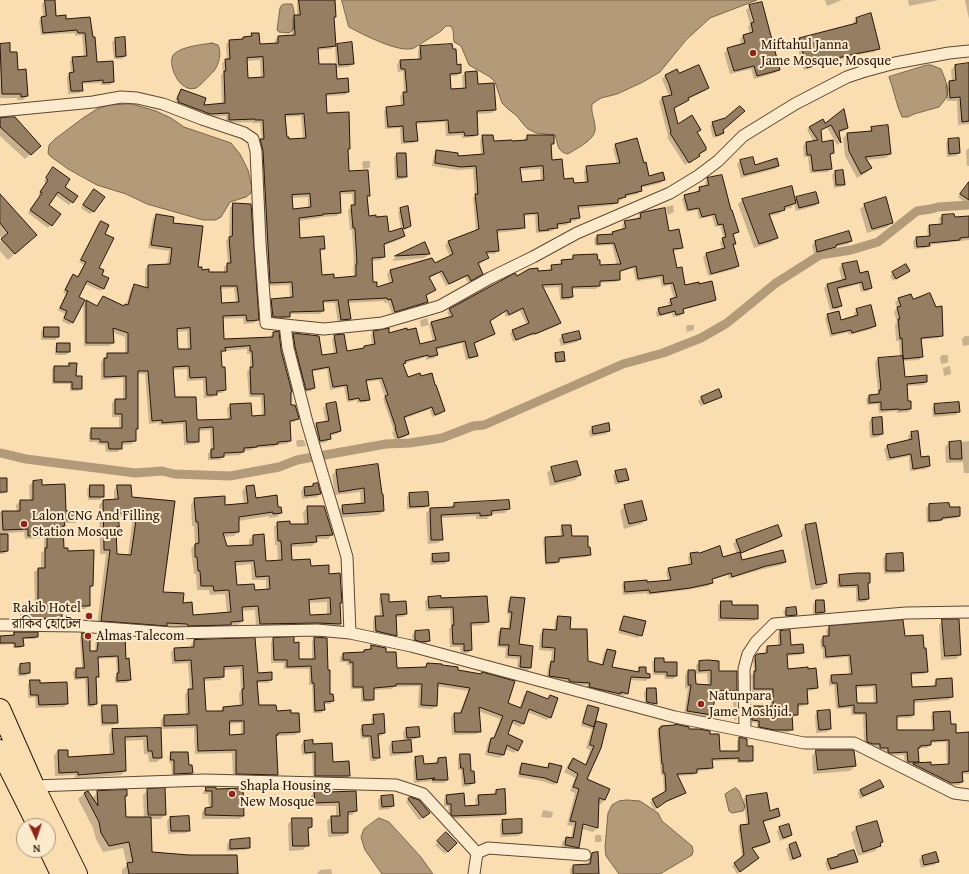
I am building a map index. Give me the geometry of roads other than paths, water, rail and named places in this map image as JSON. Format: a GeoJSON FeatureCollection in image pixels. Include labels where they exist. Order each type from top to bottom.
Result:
{"type":"FeatureCollection","features":[{"type":"Feature","properties":{"kind":"highway"},"geometry":{"type":"LineString","coordinates":[[0,709],[34,786],[77,874]]}},
{"type":"Feature","properties":{"kind":"highway"},"geometry":{"type":"LineString","coordinates":[[0,750],[34,818]]}},
{"type":"Feature","properties":{"kind":"highway"},"geometry":{"type":"LineString","coordinates":[[53,858],[61,874]]}},
{"type":"Feature","properties":{"kind":"street"},"geometry":{"type":"LineString","coordinates":[[0,111],[93,102],[121,97],[137,98],[163,104],[244,133],[253,139],[256,151],[260,243],[266,323],[324,329],[382,322],[440,306],[577,233],[670,193],[698,176],[718,161],[743,136],[790,107],[847,77],[895,64],[949,53],[969,51]]}},
{"type":"Feature","properties":{"kind":"street"},"geometry":{"type":"LineString","coordinates":[[285,325],[288,348],[306,422],[347,557],[350,633]]}},
{"type":"Feature","properties":{"kind":"street"},"geometry":{"type":"LineString","coordinates":[[745,731],[744,669],[748,654],[756,642],[774,624],[906,613],[969,612]]}},
{"type":"Feature","properties":{"kind":"street"},"geometry":{"type":"LineString","coordinates":[[0,625],[79,626],[172,633],[317,630],[350,633],[411,646],[675,717],[804,743],[854,743],[954,794],[969,795]]}},
{"type":"Feature","properties":{"kind":"street"},"geometry":{"type":"LineString","coordinates":[[34,786],[205,780],[396,785],[423,794],[477,853]]}},
{"type":"Feature","properties":{"kind":"street"},"geometry":{"type":"LineString","coordinates":[[477,853],[488,848],[585,855]]}},
{"type":"Feature","properties":{"kind":"street"},"geometry":{"type":"LineString","coordinates":[[474,874],[477,853]]}},
{"type":"Feature","properties":{"kind":"waterway"},"geometry":{"type":"LineString","coordinates":[[0,453],[26,459],[135,473],[162,471],[174,474],[230,476],[279,467],[297,460],[386,444],[410,443],[442,438],[473,426],[484,425],[623,364],[663,353],[701,338],[727,323],[776,283],[820,255],[851,250],[878,242],[917,211],[938,207],[969,205]]}},
{"type":"Feature","properties":{"kind":"place","name":"Miftahul Janna Jame Mosque, Mosque"},"geometry":{"type":"Point","coordinates":[753,53]}},
{"type":"Feature","properties":{"kind":"place","name":"Lalon CNG And Filling Station Mosque"},"geometry":{"type":"Point","coordinates":[24,524]}},
{"type":"Feature","properties":{"kind":"place","name":"Rakib Hotel রাকিব হোটেল"},"geometry":{"type":"Point","coordinates":[89,616]}},
{"type":"Feature","properties":{"kind":"place","name":"Almas Talecom"},"geometry":{"type":"Point","coordinates":[88,636]}},
{"type":"Feature","properties":{"kind":"place","name":"Natunpara Jame Moshjid."},"geometry":{"type":"Point","coordinates":[701,704]}},
{"type":"Feature","properties":{"kind":"place","name":"Shapla Housing New Mosque"},"geometry":{"type":"Point","coordinates":[232,794]}}]}
